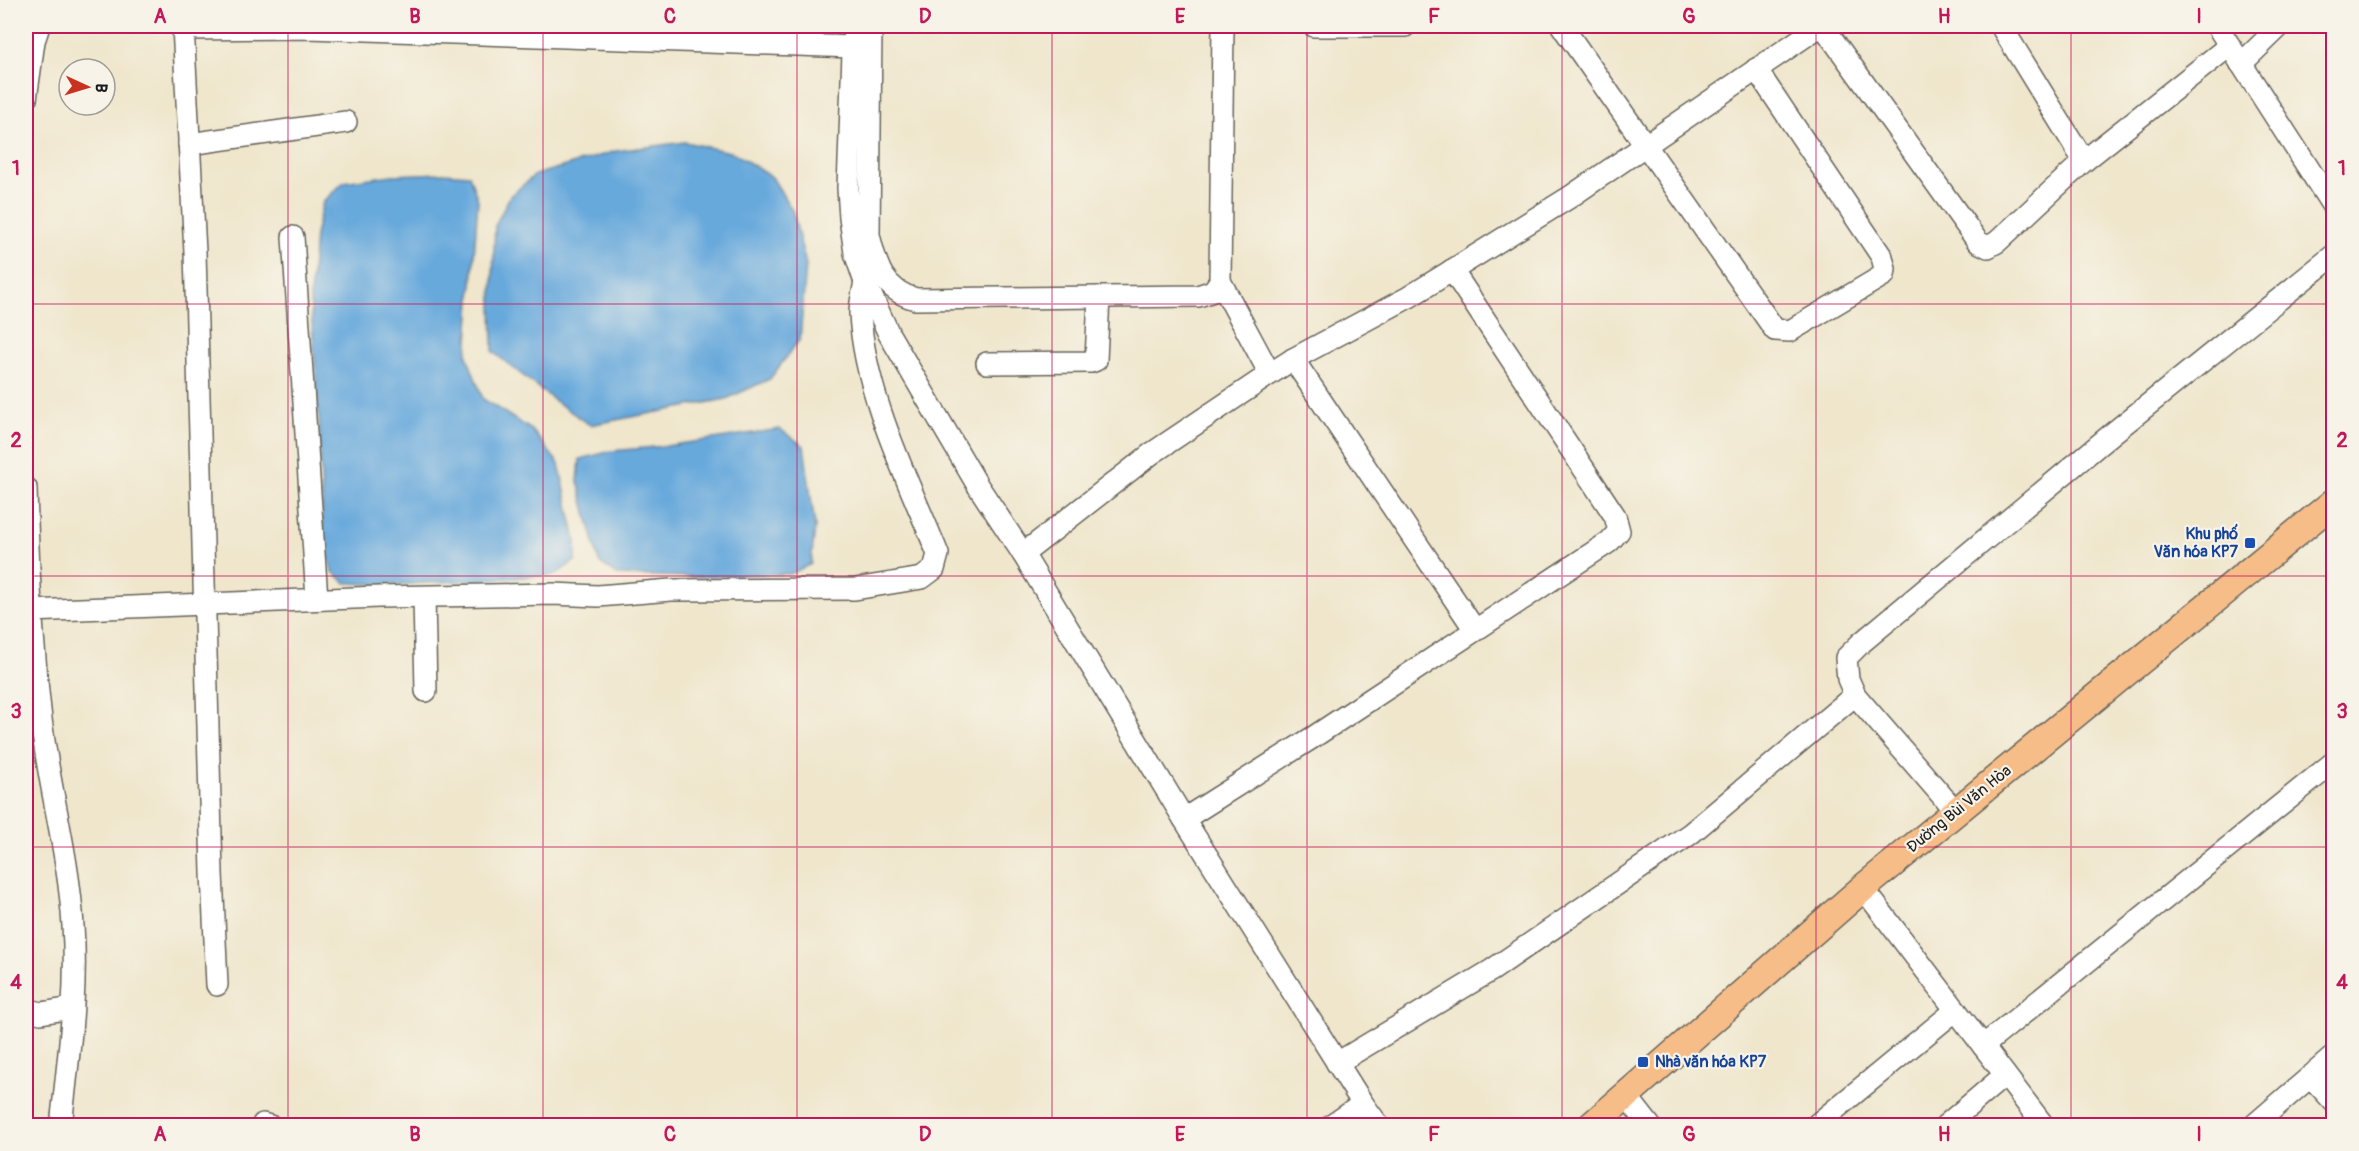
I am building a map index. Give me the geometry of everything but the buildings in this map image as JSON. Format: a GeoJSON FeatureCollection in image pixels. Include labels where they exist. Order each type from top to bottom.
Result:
{"type":"FeatureCollection","features":[{"type":"Feature","properties":{"kind":"main road","name":"Đường Bùi Văn Hòa"},"geometry":{"type":"LineString","coordinates":[[1592,1125],[1863,888],[2334,502]]}},
{"type":"Feature","properties":{"kind":"street"},"geometry":{"type":"LineString","coordinates":[[26,99],[34,41],[39,26]]}},
{"type":"Feature","properties":{"kind":"street"},"geometry":{"type":"LineString","coordinates":[[854,26],[848,188],[855,253],[865,282],[889,334],[978,486],[1023,554],[1184,819],[1337,1063],[1379,1125]]}},
{"type":"Feature","properties":{"kind":"street"},"geometry":{"type":"LineString","coordinates":[[872,26],[869,235],[873,255],[884,279],[895,291],[916,299],[1198,296],[1213,291],[1220,281]]}},
{"type":"Feature","properties":{"kind":"street"},"geometry":{"type":"LineString","coordinates":[[1223,26],[1220,281],[1270,374]]}},
{"type":"Feature","properties":{"kind":"street"},"geometry":{"type":"LineString","coordinates":[[1314,26],[1405,26]]}},
{"type":"Feature","properties":{"kind":"street"},"geometry":{"type":"LineString","coordinates":[[1562,26],[1775,330],[1790,331],[1884,275],[1886,269],[1882,257],[1756,69]]}},
{"type":"Feature","properties":{"kind":"street"},"geometry":{"type":"LineString","coordinates":[[1023,554],[1150,454],[1293,358],[1408,297],[1570,197],[1821,26],[1978,242],[1988,248],[2084,161],[2229,46]]}},
{"type":"Feature","properties":{"kind":"street"},"geometry":{"type":"LineString","coordinates":[[2001,26],[2084,161]]}},
{"type":"Feature","properties":{"kind":"street"},"geometry":{"type":"LineString","coordinates":[[2217,26],[2241,64],[2326,178],[2334,208]]}},
{"type":"Feature","properties":{"kind":"street"},"geometry":{"type":"LineString","coordinates":[[2241,64],[2280,26]]}},
{"type":"Feature","properties":{"kind":"street"},"geometry":{"type":"LineString","coordinates":[[217,985],[195,252],[184,27],[700,33],[853,48]]}},
{"type":"Feature","properties":{"kind":"street"},"geometry":{"type":"LineString","coordinates":[[189,144],[346,122]]}},
{"type":"Feature","properties":{"kind":"street"},"geometry":{"type":"LineString","coordinates":[[293,237],[317,599]]}},
{"type":"Feature","properties":{"kind":"street"},"geometry":{"type":"LineString","coordinates":[[1956,812],[1855,695],[1848,679],[1846,658],[1861,643],[2113,433],[2334,255]]}},
{"type":"Feature","properties":{"kind":"street"},"geometry":{"type":"LineString","coordinates":[[1184,819],[1315,736],[1609,542],[1619,531],[1614,516],[1452,270]]}},
{"type":"Feature","properties":{"kind":"street"},"geometry":{"type":"LineString","coordinates":[[30,611],[317,599],[553,594],[598,596],[671,590],[855,589],[922,578],[934,569],[938,554],[875,394],[865,350],[860,311],[865,282]]}},
{"type":"Feature","properties":{"kind":"street"},"geometry":{"type":"LineString","coordinates":[[987,363],[1091,362],[1096,360],[1099,297]]}},
{"type":"Feature","properties":{"kind":"street"},"geometry":{"type":"LineString","coordinates":[[1293,358],[1475,630]]}},
{"type":"Feature","properties":{"kind":"street"},"geometry":{"type":"LineString","coordinates":[[26,488],[30,611],[41,722],[60,821],[74,927],[72,1008],[61,1125]]}},
{"type":"Feature","properties":{"kind":"street"},"geometry":{"type":"LineString","coordinates":[[424,597],[426,691]]}},
{"type":"Feature","properties":{"kind":"street"},"geometry":{"type":"LineString","coordinates":[[1337,1063],[1492,970],[1690,834],[1855,695]]}},
{"type":"Feature","properties":{"kind":"street"},"geometry":{"type":"LineString","coordinates":[[1983,1046],[2334,762]]}},
{"type":"Feature","properties":{"kind":"street"},"geometry":{"type":"LineString","coordinates":[[1863,888],[2044,1125]]}},
{"type":"Feature","properties":{"kind":"street"},"geometry":{"type":"LineString","coordinates":[[26,1009],[41,1013],[72,1008]]}},
{"type":"Feature","properties":{"kind":"street"},"geometry":{"type":"LineString","coordinates":[[1815,1125],[1956,1010]]}},
{"type":"Feature","properties":{"kind":"street"},"geometry":{"type":"LineString","coordinates":[[2253,1125],[2334,1056]]}},
{"type":"Feature","properties":{"kind":"street"},"geometry":{"type":"LineString","coordinates":[[1945,1125],[2006,1075]]}},
{"type":"Feature","properties":{"kind":"street"},"geometry":{"type":"LineString","coordinates":[[2311,1077],[2334,1102]]}},
{"type":"Feature","properties":{"kind":"street"},"geometry":{"type":"LineString","coordinates":[[1625,1094],[1650,1125]]}},
{"type":"Feature","properties":{"kind":"street"},"geometry":{"type":"LineString","coordinates":[[1331,1125],[1364,1104]]}},
{"type":"Feature","properties":{"kind":"water"},"geometry":{"type":"Polygon","coordinates":[[[685,142],[734,153],[772,177],[793,212],[806,265],[800,339],[770,379],[726,399],[590,425],[555,401],[493,352],[492,300],[495,226],[510,196],[535,175],[616,151],[685,142]]]}},
{"type":"Feature","properties":{"kind":"water"},"geometry":{"type":"Polygon","coordinates":[[[443,173],[469,175],[478,200],[467,356],[483,399],[532,430],[559,464],[576,541],[576,560],[555,575],[393,585],[346,583],[332,571],[323,537],[319,417],[310,297],[315,235],[323,202],[344,182],[392,175],[443,173]]]}},
{"type":"Feature","properties":{"kind":"water"},"geometry":{"type":"Polygon","coordinates":[[[780,429],[804,446],[815,526],[811,564],[790,574],[694,577],[617,575],[599,562],[578,481],[580,459],[612,451],[666,446],[780,429]]]}},
{"type":"Feature","properties":{"kind":"place","name":"Khu phố Văn hóa KP7"},"geometry":{"type":"Point","coordinates":[2250,543]}},
{"type":"Feature","properties":{"kind":"place","name":"Nhà văn hóa KP7"},"geometry":{"type":"Point","coordinates":[1643,1062]}}]}
